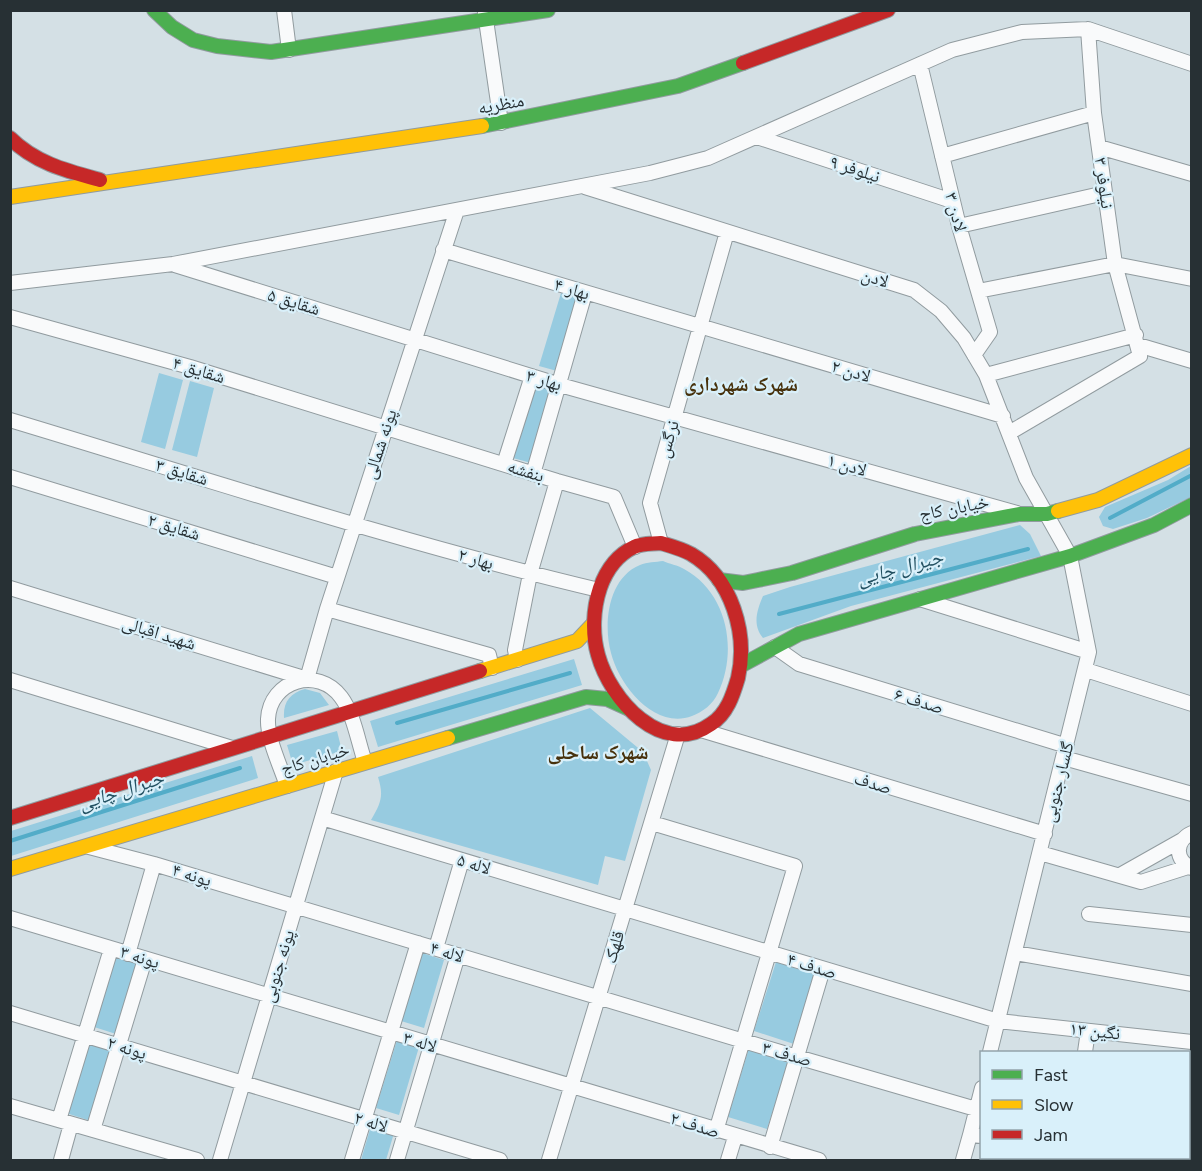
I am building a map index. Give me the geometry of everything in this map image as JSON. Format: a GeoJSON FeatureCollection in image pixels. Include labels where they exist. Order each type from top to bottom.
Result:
{"type":"FeatureCollection","features":[{"type":"Feature","properties":{"kind":"main road"},"geometry":{"type":"LineString","coordinates":[[154,10],[172,27],[193,40],[217,46],[271,52],[486,15],[548,10]]}},
{"type":"Feature","properties":{"kind":"main road","name":"منظریه"},"geometry":{"type":"LineString","coordinates":[[10,196],[501,123],[678,86],[860,16],[888,10]]}},
{"type":"Feature","properties":{"kind":"main road","name":"منظریه"},"geometry":{"type":"LineString","coordinates":[[10,138],[27,153],[45,163],[108,182]]}},
{"type":"Feature","properties":{"kind":"main road","name":"خیابان کاج"},"geometry":{"type":"LineString","coordinates":[[718,580],[743,583],[792,573],[915,534],[1019,514],[1047,514],[1098,500],[1191,455]]}},
{"type":"Feature","properties":{"kind":"main road"},"geometry":{"type":"LineString","coordinates":[[742,665],[798,634],[1070,556],[1154,525],[1191,505]]}},
{"type":"Feature","properties":{"kind":"main road"},"geometry":{"type":"LineString","coordinates":[[661,543],[687,552],[704,564],[718,580],[730,599],[738,620],[742,642],[742,665],[736,688],[726,709],[715,722],[691,734],[659,731],[629,709],[610,684],[598,655],[594,623],[599,590],[604,576],[617,559],[635,547],[661,543]]}},
{"type":"Feature","properties":{"kind":"main road","name":"خیابان کاج"},"geometry":{"type":"LineString","coordinates":[[10,818],[578,641],[594,623]]}},
{"type":"Feature","properties":{"kind":"main road","name":"خیابان کاج"},"geometry":{"type":"LineString","coordinates":[[10,869],[586,697],[607,699],[629,709]]}},
{"type":"Feature","properties":{"kind":"street"},"geometry":{"type":"LineString","coordinates":[[284,10],[289,50]]}},
{"type":"Feature","properties":{"kind":"street"},"geometry":{"type":"LineString","coordinates":[[486,15],[501,123]]}},
{"type":"Feature","properties":{"kind":"street"},"geometry":{"type":"LineString","coordinates":[[10,283],[174,264],[584,186],[708,158],[952,50],[1022,32],[1088,28],[1191,64]]}},
{"type":"Feature","properties":{"kind":"street","name":"نیلوفر ۳"},"geometry":{"type":"LineString","coordinates":[[1088,28],[1094,113],[1115,264],[1137,340]]}},
{"type":"Feature","properties":{"kind":"street","name":"لادن ۳"},"geometry":{"type":"LineString","coordinates":[[920,64],[952,201],[990,332],[974,355]]}},
{"type":"Feature","properties":{"kind":"street"},"geometry":{"type":"LineString","coordinates":[[942,156],[1094,113]]}},
{"type":"Feature","properties":{"kind":"street","name":"نیلوفر ۹"},"geometry":{"type":"LineString","coordinates":[[757,136],[952,201]]}},
{"type":"Feature","properties":{"kind":"street"},"geometry":{"type":"LineString","coordinates":[[1099,147],[1191,174]]}},
{"type":"Feature","properties":{"kind":"street","name":"لادن"},"geometry":{"type":"LineString","coordinates":[[584,186],[914,290],[941,311],[964,338],[986,375],[1026,478],[1047,514]]}},
{"type":"Feature","properties":{"kind":"street"},"geometry":{"type":"LineString","coordinates":[[959,226],[1105,193]]}},
{"type":"Feature","properties":{"kind":"street","name":"پونه شمالی"},"geometry":{"type":"LineString","coordinates":[[307,679],[337,577],[457,210]]}},
{"type":"Feature","properties":{"kind":"street","name":"نرگس"},"geometry":{"type":"LineString","coordinates":[[661,543],[650,503],[727,232]]}},
{"type":"Feature","properties":{"kind":"street","name":"بهار ۴"},"geometry":{"type":"LineString","coordinates":[[443,250],[700,327]]}},
{"type":"Feature","properties":{"kind":"street","name":"شقایق ۵"},"geometry":{"type":"LineString","coordinates":[[174,264],[415,339]]}},
{"type":"Feature","properties":{"kind":"street"},"geometry":{"type":"LineString","coordinates":[[978,291],[1115,264],[1191,279]]}},
{"type":"Feature","properties":{"kind":"street"},"geometry":{"type":"LineString","coordinates":[[534,474],[585,293]]}},
{"type":"Feature","properties":{"kind":"street","name":"شقایق ۴"},"geometry":{"type":"LineString","coordinates":[[10,317],[190,366],[386,428]]}},
{"type":"Feature","properties":{"kind":"street","name":"لادن ۲"},"geometry":{"type":"LineString","coordinates":[[700,327],[1003,416]]}},
{"type":"Feature","properties":{"kind":"street","name":"بهار ۳"},"geometry":{"type":"LineString","coordinates":[[415,339],[560,385],[674,416]]}},
{"type":"Feature","properties":{"kind":"street"},"geometry":{"type":"LineString","coordinates":[[1009,432],[1140,356],[1137,340]]}},
{"type":"Feature","properties":{"kind":"street"},"geometry":{"type":"LineString","coordinates":[[986,375],[1137,340],[1191,361]]}},
{"type":"Feature","properties":{"kind":"street"},"geometry":{"type":"LineString","coordinates":[[504,464],[532,376]]}},
{"type":"Feature","properties":{"kind":"street","name":"لادن ۱"},"geometry":{"type":"LineString","coordinates":[[674,416],[1019,514]]}},
{"type":"Feature","properties":{"kind":"street","name":"شقایق ۳"},"geometry":{"type":"LineString","coordinates":[[10,420],[354,524]]}},
{"type":"Feature","properties":{"kind":"street","name":"بنفشه"},"geometry":{"type":"LineString","coordinates":[[386,428],[614,497],[635,547]]}},
{"type":"Feature","properties":{"kind":"street","name":"شقایق ۲"},"geometry":{"type":"LineString","coordinates":[[10,477],[337,577]]}},
{"type":"Feature","properties":{"kind":"street"},"geometry":{"type":"LineString","coordinates":[[517,660],[515,650],[530,574],[557,481]]}},
{"type":"Feature","properties":{"kind":"street","name":"گلسار جنوبی"},"geometry":{"type":"LineString","coordinates":[[990,1051],[1089,651],[1070,556],[1047,514]]}},
{"type":"Feature","properties":{"kind":"street","name":"بهار ۲"},"geometry":{"type":"LineString","coordinates":[[354,524],[530,574],[599,590]]}},
{"type":"Feature","properties":{"kind":"street","name":"شهید اقبالی"},"geometry":{"type":"LineString","coordinates":[[10,588],[323,682],[343,699],[365,762]]}},
{"type":"Feature","properties":{"kind":"street"},"geometry":{"type":"LineString","coordinates":[[920,599],[1089,651]]}},
{"type":"Feature","properties":{"kind":"street"},"geometry":{"type":"LineString","coordinates":[[327,609],[489,655],[492,668]]}},
{"type":"Feature","properties":{"kind":"street","name":"صدف ۶"},"geometry":{"type":"LineString","coordinates":[[775,647],[799,664],[1191,794]]}},
{"type":"Feature","properties":{"kind":"street"},"geometry":{"type":"LineString","coordinates":[[1086,670],[1191,704]]}},
{"type":"Feature","properties":{"kind":"street"},"geometry":{"type":"LineString","coordinates":[[286,786],[271,737],[269,713],[275,697],[284,687],[307,679]]}},
{"type":"Feature","properties":{"kind":"street"},"geometry":{"type":"LineString","coordinates":[[10,680],[233,748]]}},
{"type":"Feature","properties":{"kind":"street","name":"صدف"},"geometry":{"type":"LineString","coordinates":[[701,730],[1045,834]]}},
{"type":"Feature","properties":{"kind":"street","name":"قلهک"},"geometry":{"type":"LineString","coordinates":[[549,1161],[678,734]]}},
{"type":"Feature","properties":{"kind":"street","name":"پونه جنوبی"},"geometry":{"type":"LineString","coordinates":[[220,1161],[336,771]]}},
{"type":"Feature","properties":{"kind":"street","name":"لاله ۵"},"geometry":{"type":"LineString","coordinates":[[322,818],[626,910]]}},
{"type":"Feature","properties":{"kind":"street"},"geometry":{"type":"LineString","coordinates":[[652,823],[795,866],[716,1131]]}},
{"type":"Feature","properties":{"kind":"street"},"geometry":{"type":"LineString","coordinates":[[1120,875],[1189,835]]}},
{"type":"Feature","properties":{"kind":"street"},"geometry":{"type":"LineString","coordinates":[[1189,835],[1178,851],[1183,863],[1190,868]]}},
{"type":"Feature","properties":{"kind":"street","name":"پونه ۴"},"geometry":{"type":"LineString","coordinates":[[87,846],[296,906]]}},
{"type":"Feature","properties":{"kind":"street"},"geometry":{"type":"LineString","coordinates":[[1040,853],[1142,882],[1190,868]]}},
{"type":"Feature","properties":{"kind":"street"},"geometry":{"type":"LineString","coordinates":[[436,948],[462,860]]}},
{"type":"Feature","properties":{"kind":"street"},"geometry":{"type":"LineString","coordinates":[[128,954],[154,864]]}},
{"type":"Feature","properties":{"kind":"street","name":"لاله ۴"},"geometry":{"type":"LineString","coordinates":[[296,906],[599,997]]}},
{"type":"Feature","properties":{"kind":"street","name":"صدف ۴"},"geometry":{"type":"LineString","coordinates":[[626,910],[998,1021]]}},
{"type":"Feature","properties":{"kind":"street"},"geometry":{"type":"LineString","coordinates":[[1089,914],[1191,925]]}},
{"type":"Feature","properties":{"kind":"street","name":"پونه ۳"},"geometry":{"type":"LineString","coordinates":[[10,918],[269,996]]}},
{"type":"Feature","properties":{"kind":"street"},"geometry":{"type":"LineString","coordinates":[[352,1161],[418,943]]}},
{"type":"Feature","properties":{"kind":"street"},"geometry":{"type":"LineString","coordinates":[[61,1161],[65,1122],[85,1036],[111,949]]}},
{"type":"Feature","properties":{"kind":"street"},"geometry":{"type":"LineString","coordinates":[[1015,953],[1191,984]]}},
{"type":"Feature","properties":{"kind":"street"},"geometry":{"type":"LineString","coordinates":[[397,1161],[458,955]]}},
{"type":"Feature","properties":{"kind":"street"},"geometry":{"type":"LineString","coordinates":[[93,1130],[145,959]]}},
{"type":"Feature","properties":{"kind":"street"},"geometry":{"type":"LineString","coordinates":[[770,1147],[823,969]]}},
{"type":"Feature","properties":{"kind":"street","name":"لاله ۳"},"geometry":{"type":"LineString","coordinates":[[269,996],[572,1088]]}},
{"type":"Feature","properties":{"kind":"street","name":"صدف ۳"},"geometry":{"type":"LineString","coordinates":[[599,997],[976,1109]]}},
{"type":"Feature","properties":{"kind":"street","name":"پونه ۲"},"geometry":{"type":"LineString","coordinates":[[10,1013],[243,1083]]}},
{"type":"Feature","properties":{"kind":"street","name":"نگین ۱۳"},"geometry":{"type":"LineString","coordinates":[[998,1021],[1191,1042]]}},
{"type":"Feature","properties":{"kind":"street"},"geometry":{"type":"LineString","coordinates":[[1085,1051],[1088,1031]]}},
{"type":"Feature","properties":{"kind":"street","name":"لاله ۲"},"geometry":{"type":"LineString","coordinates":[[243,1083],[500,1161]]}},
{"type":"Feature","properties":{"kind":"street","name":"صدف ۲"},"geometry":{"type":"LineString","coordinates":[[572,1088],[819,1161]]}},
{"type":"Feature","properties":{"kind":"street"},"geometry":{"type":"LineString","coordinates":[[963,1161],[976,1136],[976,1109],[980,1092]]}},
{"type":"Feature","properties":{"kind":"street"},"geometry":{"type":"LineString","coordinates":[[10,1106],[196,1161]]}},
{"type":"Feature","properties":{"kind":"street"},"geometry":{"type":"LineString","coordinates":[[728,1161],[735,1137]]}},
{"type":"Feature","properties":{"kind":"shaded area"},"geometry":{"type":"Polygon","coordinates":[[[561,293],[578,298],[557,371],[539,366],[561,293]]]}},
{"type":"Feature","properties":{"kind":"shaded area"},"geometry":{"type":"Polygon","coordinates":[[[159,373],[183,380],[165,449],[141,442],[159,373]]]}},
{"type":"Feature","properties":{"kind":"shaded area"},"geometry":{"type":"Polygon","coordinates":[[[190,381],[214,388],[197,457],[172,450],[190,381]]]}},
{"type":"Feature","properties":{"kind":"shaded area"},"geometry":{"type":"Polygon","coordinates":[[[535,385],[553,390],[531,463],[513,458],[535,385]]]}},
{"type":"Feature","properties":{"kind":"shaded area"},"geometry":{"type":"Polygon","coordinates":[[[1191,466],[1191,497],[1147,518],[1113,529],[1103,526],[1099,517],[1105,507],[1168,480],[1191,466]]]}},
{"type":"Feature","properties":{"kind":"shaded area"},"geometry":{"type":"Polygon","coordinates":[[[1020,525],[1030,534],[1041,556],[851,606],[763,638],[760,633],[757,612],[763,596],[1020,525]]]}},
{"type":"Feature","properties":{"kind":"shaded area"},"geometry":{"type":"Polygon","coordinates":[[[663,561],[679,566],[699,579],[711,593],[725,624],[728,642],[724,677],[716,697],[700,712],[678,719],[664,717],[652,711],[630,691],[615,665],[609,641],[610,603],[621,580],[629,571],[640,565],[663,561]]]}},
{"type":"Feature","properties":{"kind":"shaded area"},"geometry":{"type":"Polygon","coordinates":[[[574,659],[582,685],[378,747],[370,721],[574,659]]]}},
{"type":"Feature","properties":{"kind":"shaded area"},"geometry":{"type":"Polygon","coordinates":[[[305,689],[320,693],[329,705],[284,718],[288,699],[305,689]]]}},
{"type":"Feature","properties":{"kind":"shaded area"},"geometry":{"type":"Polygon","coordinates":[[[590,708],[643,752],[651,770],[625,861],[605,856],[598,885],[371,820],[380,799],[381,789],[378,777],[590,708]]]}},
{"type":"Feature","properties":{"kind":"shaded area"},"geometry":{"type":"Polygon","coordinates":[[[337,731],[342,751],[293,765],[287,745],[337,731]]]}},
{"type":"Feature","properties":{"kind":"shaded area"},"geometry":{"type":"Polygon","coordinates":[[[252,756],[258,778],[11,856],[11,831],[252,756]]]}},
{"type":"Feature","properties":{"kind":"shaded area"},"geometry":{"type":"Polygon","coordinates":[[[422,953],[444,960],[424,1028],[401,1021],[422,953]]]}},
{"type":"Feature","properties":{"kind":"shaded area"},"geometry":{"type":"Polygon","coordinates":[[[113,955],[138,963],[116,1034],[91,1026],[113,955]]]}},
{"type":"Feature","properties":{"kind":"shaded area"},"geometry":{"type":"Polygon","coordinates":[[[776,962],[816,975],[794,1044],[754,1031],[776,962]]]}},
{"type":"Feature","properties":{"kind":"shaded area"},"geometry":{"type":"Polygon","coordinates":[[[397,1040],[419,1047],[399,1115],[376,1108],[397,1040]]]}},
{"type":"Feature","properties":{"kind":"shaded area"},"geometry":{"type":"Polygon","coordinates":[[[88,1042],[113,1050],[91,1121],[66,1113],[88,1042]]]}},
{"type":"Feature","properties":{"kind":"shaded area"},"geometry":{"type":"Polygon","coordinates":[[[749,1048],[789,1060],[767,1129],[728,1117],[749,1048]]]}},
{"type":"Feature","properties":{"kind":"shaded area"},"geometry":{"type":"Polygon","coordinates":[[[371,1126],[394,1133],[386,1160],[361,1160],[371,1126]]]}},
{"type":"Feature","properties":{"kind":"waterway","name":"جیرال چایی"},"geometry":{"type":"LineString","coordinates":[[1110,518],[1192,475]]}},
{"type":"Feature","properties":{"kind":"waterway","name":"جیرال چایی"},"geometry":{"type":"LineString","coordinates":[[779,614],[1028,549]]}},
{"type":"Feature","properties":{"kind":"waterway","name":"جیرال چایی"},"geometry":{"type":"LineString","coordinates":[[397,723],[570,673]]}},
{"type":"Feature","properties":{"kind":"waterway","name":"جیرال چایی"},"geometry":{"type":"LineString","coordinates":[[10,841],[240,768]]}},
{"type":"Feature","properties":{"kind":"traffic: fast"},"geometry":{"type":"LineString","coordinates":[[154,10],[172,27],[193,40],[217,46],[271,52],[548,10]]}},
{"type":"Feature","properties":{"kind":"traffic: fast"},"geometry":{"type":"LineString","coordinates":[[482,126],[678,86],[743,63]]}},
{"type":"Feature","properties":{"kind":"traffic: fast"},"geometry":{"type":"LineString","coordinates":[[742,665],[799,634],[1070,556],[1154,525],[1192,505]]}},
{"type":"Feature","properties":{"kind":"traffic: fast"},"geometry":{"type":"LineString","coordinates":[[719,580],[743,583],[758,580],[792,573],[915,534],[1019,514],[1047,514],[1058,511]]}},
{"type":"Feature","properties":{"kind":"traffic: fast"},"geometry":{"type":"LineString","coordinates":[[448,738],[586,697],[607,699],[629,709]]}},
{"type":"Feature","properties":{"kind":"traffic: slow"},"geometry":{"type":"LineString","coordinates":[[10,197],[482,126]]}},
{"type":"Feature","properties":{"kind":"traffic: slow"},"geometry":{"type":"LineString","coordinates":[[1058,511],[1098,500],[1192,455]]}},
{"type":"Feature","properties":{"kind":"traffic: slow"},"geometry":{"type":"LineString","coordinates":[[480,671],[577,641],[594,623]]}},
{"type":"Feature","properties":{"kind":"traffic: slow"},"geometry":{"type":"LineString","coordinates":[[10,869],[448,738]]}},
{"type":"Feature","properties":{"kind":"traffic: jam"},"geometry":{"type":"LineString","coordinates":[[743,63],[888,10]]}},
{"type":"Feature","properties":{"kind":"traffic: jam"},"geometry":{"type":"LineString","coordinates":[[10,138],[41,160],[100,180]]}},
{"type":"Feature","properties":{"kind":"traffic: jam"},"geometry":{"type":"LineString","coordinates":[[661,543],[688,552],[705,564],[717,577],[734,608],[741,643],[738,678],[725,710],[717,720],[693,733],[674,734],[657,729],[641,719],[614,689],[604,672],[596,647],[594,630],[596,604],[605,576],[622,554],[644,544],[661,543]]}},
{"type":"Feature","properties":{"kind":"traffic: jam"},"geometry":{"type":"LineString","coordinates":[[10,818],[480,671]]}},
{"type":"Feature","properties":{"kind":"district","name":"شهرک شهرداری"},"geometry":{"type":"Point","coordinates":[741,384]}},
{"type":"Feature","properties":{"kind":"district","name":"شهرک ساحلی"},"geometry":{"type":"Point","coordinates":[598,752]}}]}
